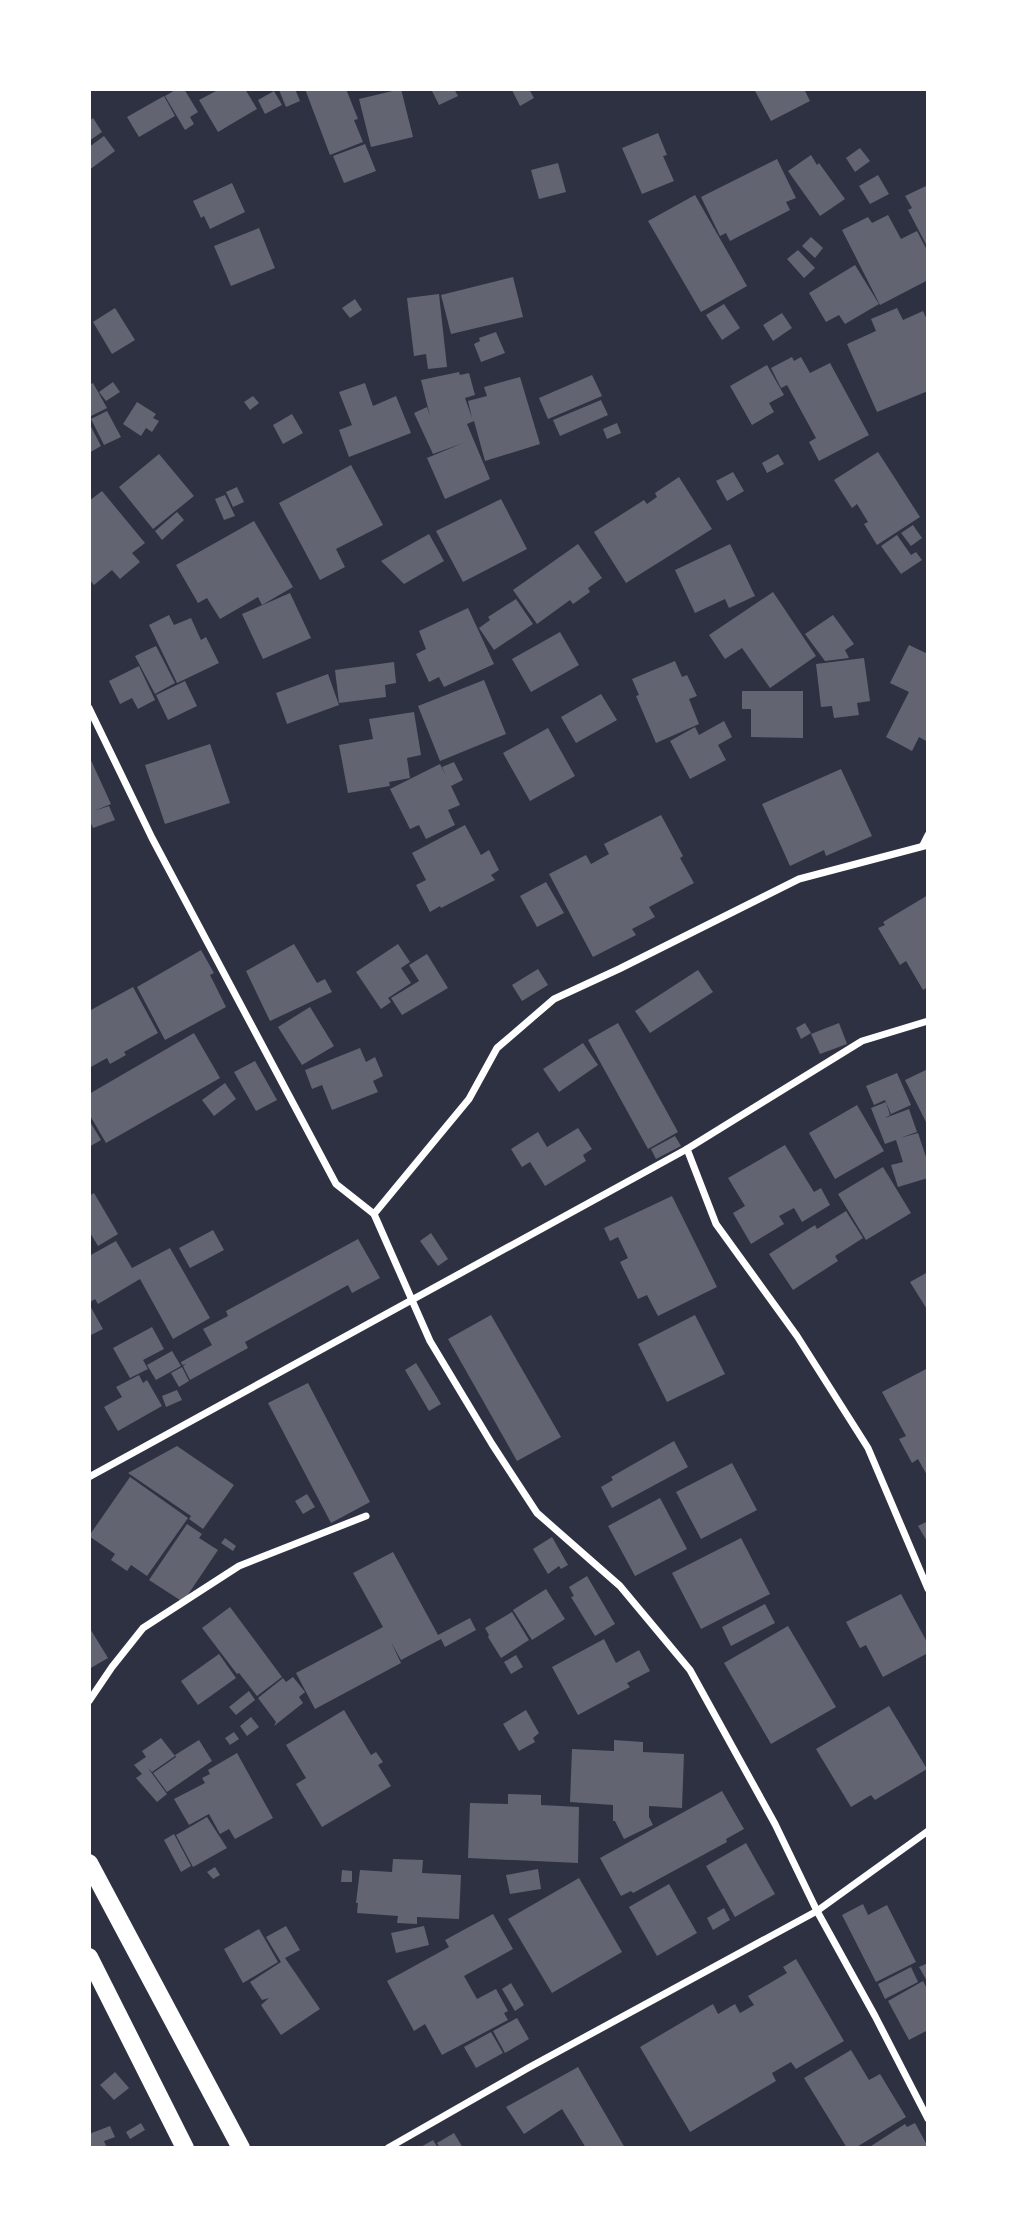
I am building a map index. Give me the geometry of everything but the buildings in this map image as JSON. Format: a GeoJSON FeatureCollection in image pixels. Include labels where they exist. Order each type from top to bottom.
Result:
{"type":"FeatureCollection","features":[{"type":"Feature","properties":{"kind":"main road"},"geometry":{"type":"LineString","coordinates":[[89,1863],[241,2148]]}},
{"type":"Feature","properties":{"kind":"main road"},"geometry":{"type":"LineString","coordinates":[[89,1957],[186,2148]]}},
{"type":"Feature","properties":{"kind":"street"},"geometry":{"type":"LineString","coordinates":[[89,708],[152,838],[336,1184],[374,1214],[430,1341],[537,1513],[620,1586],[690,1671],[775,1824],[817,1911],[928,2119]]}},
{"type":"Feature","properties":{"kind":"street"},"geometry":{"type":"LineString","coordinates":[[374,1214],[469,1099],[497,1048],[554,999],[799,879],[925,845],[928,835]]}},
{"type":"Feature","properties":{"kind":"street"},"geometry":{"type":"LineString","coordinates":[[89,1477],[688,1149],[862,1041],[928,1021]]}},
{"type":"Feature","properties":{"kind":"street"},"geometry":{"type":"LineString","coordinates":[[688,1149],[716,1224],[797,1336],[868,1448],[928,1589]]}},
{"type":"Feature","properties":{"kind":"street"},"geometry":{"type":"LineString","coordinates":[[89,1701],[143,1628],[239,1566],[366,1516]]}},
{"type":"Feature","properties":{"kind":"street"},"geometry":{"type":"LineString","coordinates":[[388,2148],[528,2068],[817,1911],[928,1831]]}}]}
